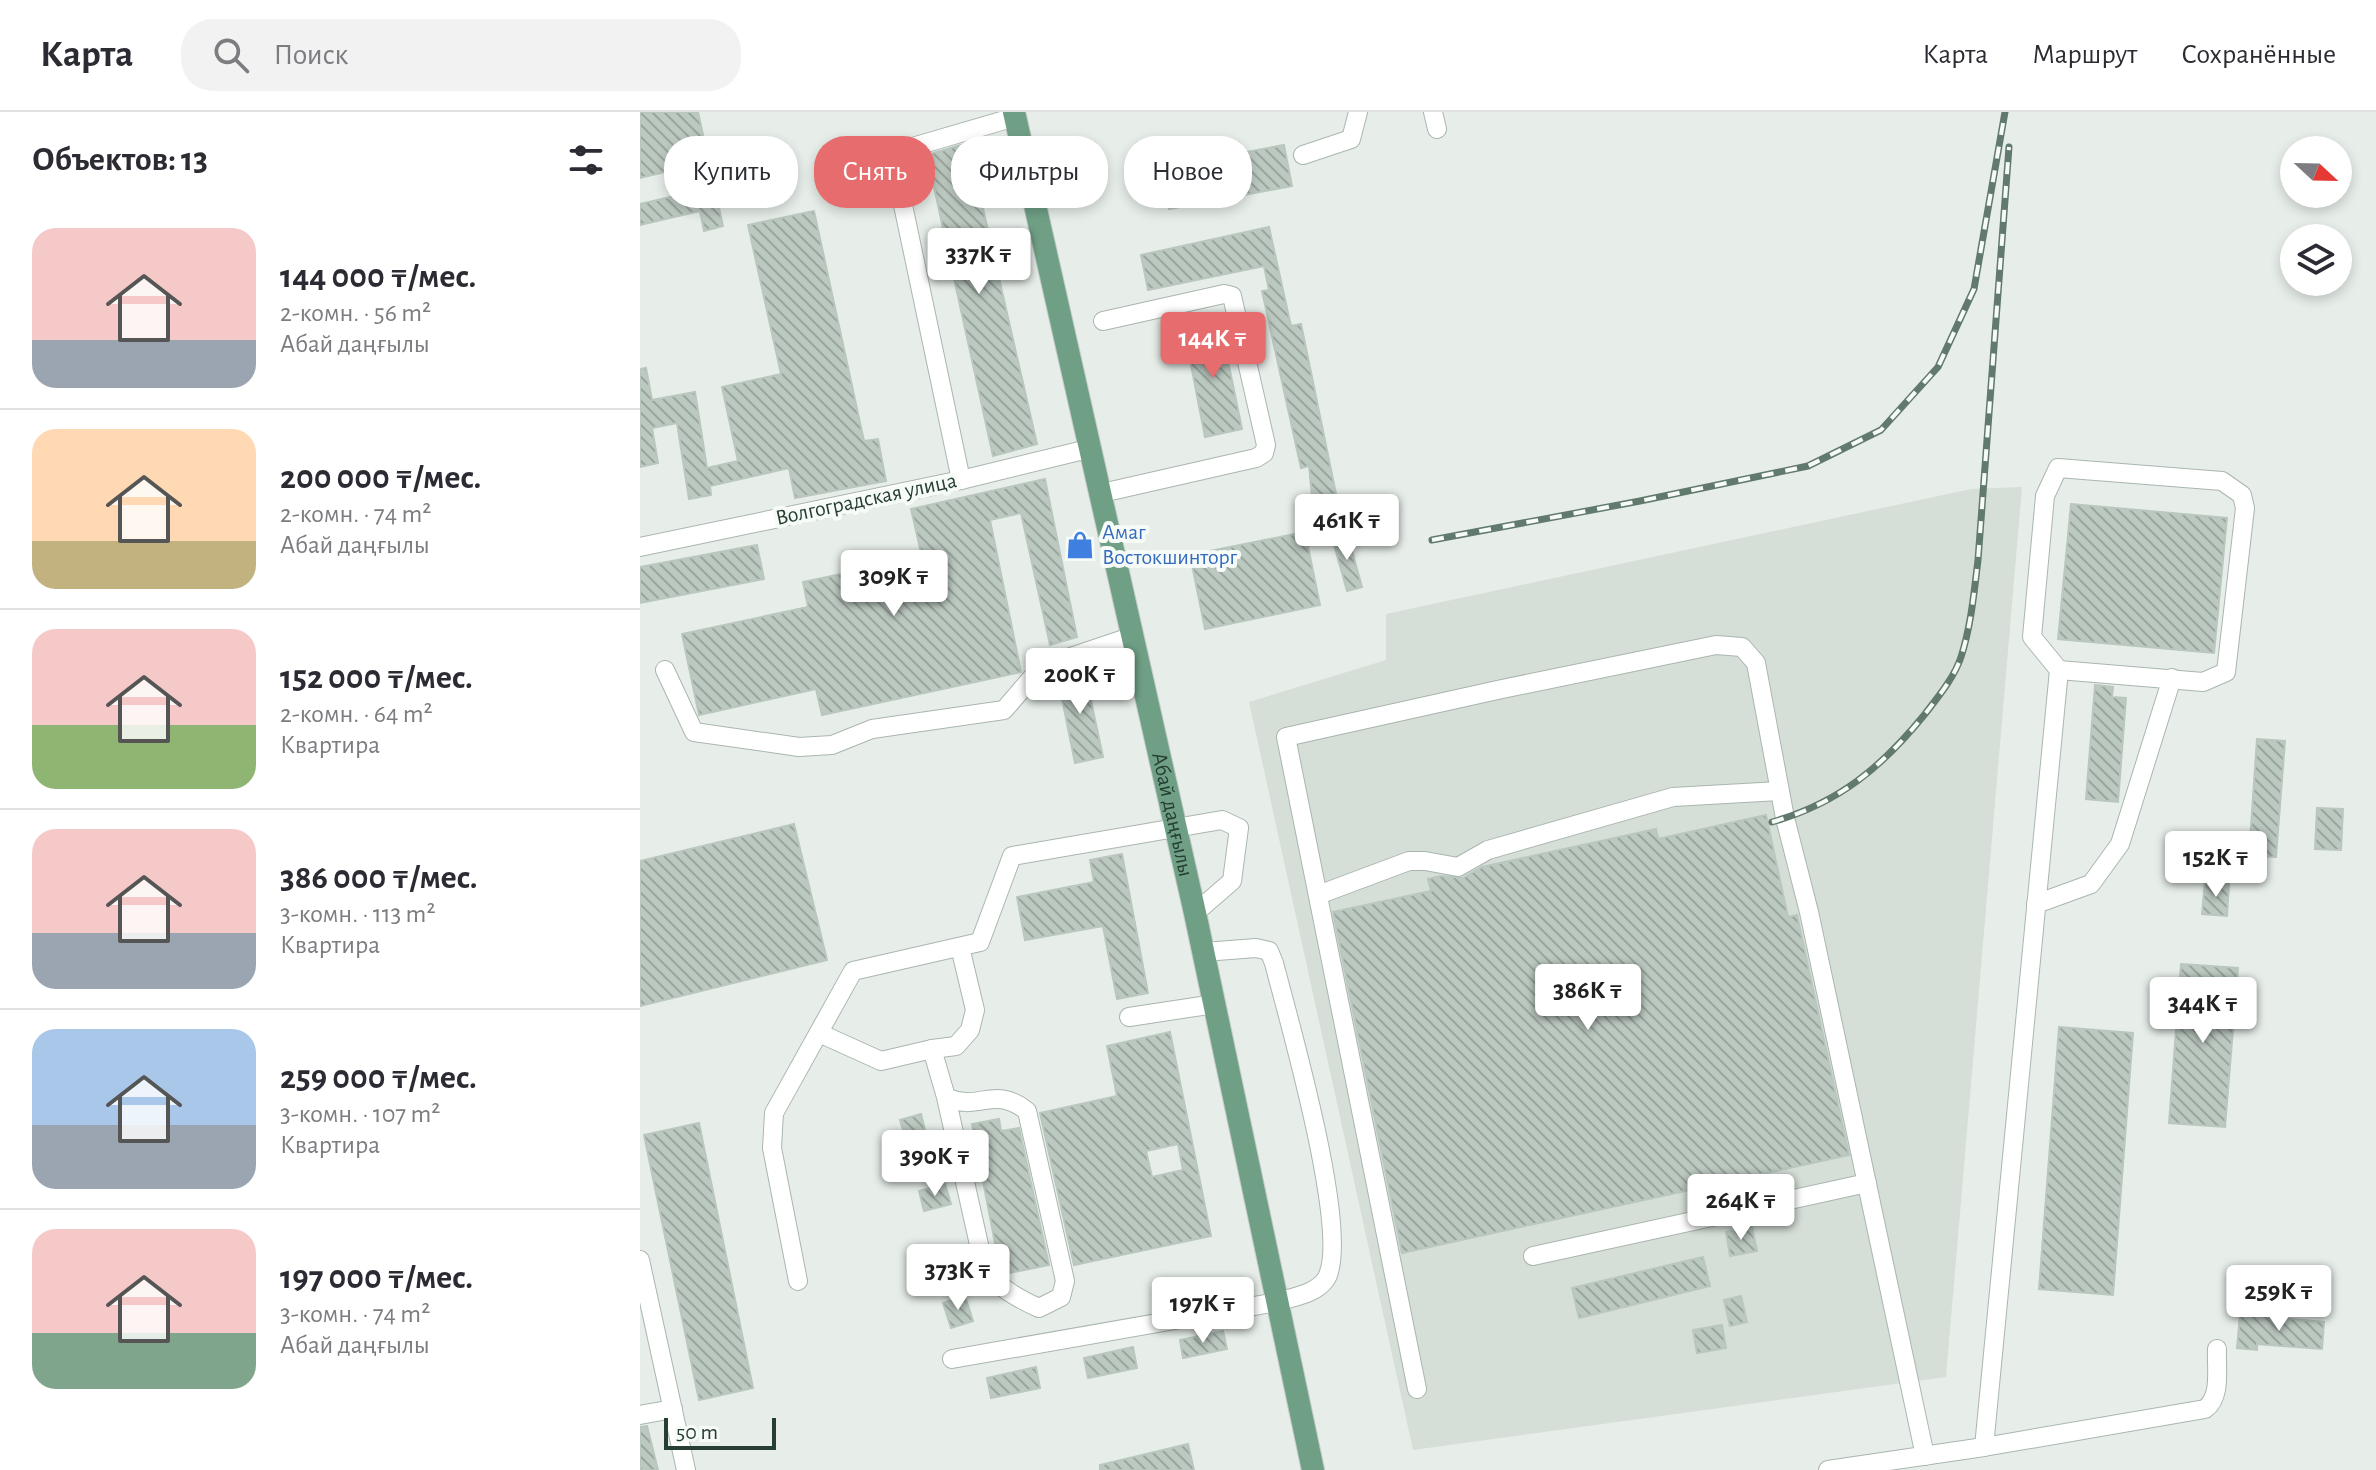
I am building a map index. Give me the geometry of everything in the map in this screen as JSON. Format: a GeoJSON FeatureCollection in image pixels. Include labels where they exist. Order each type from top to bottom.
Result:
{"type":"FeatureCollection","features":[{"type":"Feature","properties":{"kind":"main road","name":"Абай даңғылы"},"geometry":{"type":"LineString","coordinates":[[1014,114],[1204,952],[1313,1470]]}},
{"type":"Feature","properties":{"kind":"street"},"geometry":{"type":"LineString","coordinates":[[1303,155],[1351,139],[1358,112]]}},
{"type":"Feature","properties":{"kind":"street"},"geometry":{"type":"LineString","coordinates":[[961,480],[892,153],[1014,114]]}},
{"type":"Feature","properties":{"kind":"street"},"geometry":{"type":"LineString","coordinates":[[1102,493],[1256,458],[1264,453],[1266,445],[1232,296],[1224,294],[1103,321]]}},
{"type":"Feature","properties":{"kind":"street","name":"Волгоградская улица"},"geometry":{"type":"LineString","coordinates":[[641,543],[961,480],[1092,448]]}},
{"type":"Feature","properties":{"kind":"street"},"geometry":{"type":"LineString","coordinates":[[1984,1447],[2059,670],[2032,637],[2045,496],[2058,468],[2222,481],[2242,495],[2245,508],[2226,672],[2203,682],[2059,670]]}},
{"type":"Feature","properties":{"kind":"street"},"geometry":{"type":"LineString","coordinates":[[665,670],[694,732],[799,747],[832,745],[872,729],[1004,710],[1041,667],[1133,636]]}},
{"type":"Feature","properties":{"kind":"street"},"geometry":{"type":"LineString","coordinates":[[1417,1389],[1286,737],[1716,645],[1742,647],[1756,663],[1779,791],[1809,912],[1925,1456]]}},
{"type":"Feature","properties":{"kind":"street"},"geometry":{"type":"LineString","coordinates":[[2036,904],[2091,884],[2120,844],[2172,678]]}},
{"type":"Feature","properties":{"kind":"street"},"geometry":{"type":"LineString","coordinates":[[1318,895],[1409,861],[1458,867],[1488,850],[1673,797],[1779,791]]}},
{"type":"Feature","properties":{"kind":"street"},"geometry":{"type":"LineString","coordinates":[[798,1281],[772,1148],[774,1113],[853,971],[980,942],[1012,856],[1222,820],[1239,828],[1232,881],[1195,913]]}},
{"type":"Feature","properties":{"kind":"street"},"geometry":{"type":"LineString","coordinates":[[819,1033],[881,1061],[956,1046],[970,1030],[975,1010],[960,947]]}},
{"type":"Feature","properties":{"kind":"street"},"geometry":{"type":"LineString","coordinates":[[952,1359],[1277,1302],[1317,1289],[1326,1279],[1334,1260],[1323,1158],[1269,951],[1256,948],[1204,952]]}},
{"type":"Feature","properties":{"kind":"street"},"geometry":{"type":"LineString","coordinates":[[1129,1017],[1215,1004]]}},
{"type":"Feature","properties":{"kind":"street"},"geometry":{"type":"LineString","coordinates":[[932,1049],[988,1276],[1039,1308],[1050,1305],[1061,1297],[1065,1281],[1027,1111],[1014,1101],[1000,1097],[967,1104],[946,1097]]}},
{"type":"Feature","properties":{"kind":"street"},"geometry":{"type":"LineString","coordinates":[[1533,1256],[1867,1183]]}},
{"type":"Feature","properties":{"kind":"street"},"geometry":{"type":"LineString","coordinates":[[640,1260],[686,1470]]}},
{"type":"Feature","properties":{"kind":"street"},"geometry":{"type":"LineString","coordinates":[[1828,1470],[2205,1409],[2212,1404],[2216,1394],[2217,1349]]}},
{"type":"Feature","properties":{"kind":"street"},"geometry":{"type":"LineString","coordinates":[[640,1415],[673,1409]]}},
{"type":"Feature","properties":{"kind":"shaded area"},"geometry":{"type":"Polygon","coordinates":[[[2022,487],[1946,1377],[1413,1450],[1249,702],[1386,660],[1386,614],[1971,489],[2022,487]]]}},
{"type":"Feature","properties":{"kind":"building"},"geometry":{"type":"Polygon","coordinates":[[[640,112],[698,112],[703,136],[664,136],[664,172],[640,178],[640,112]]]}},
{"type":"Feature","properties":{"kind":"building"},"geometry":{"type":"Polygon","coordinates":[[[1284,145],[1292,186],[1252,193],[1252,151],[1284,145]]]}},
{"type":"Feature","properties":{"kind":"building"},"geometry":{"type":"Polygon","coordinates":[[[951,148],[951,208],[983,208],[1037,444],[993,456],[935,192],[935,153],[951,148]]]}},
{"type":"Feature","properties":{"kind":"building"},"geometry":{"type":"Polygon","coordinates":[[[664,198],[664,208],[719,208],[723,226],[704,231],[700,211],[640,225],[640,204],[664,198]]]}},
{"type":"Feature","properties":{"kind":"building"},"geometry":{"type":"Polygon","coordinates":[[[814,211],[864,441],[878,439],[886,481],[795,498],[789,468],[710,486],[711,495],[689,499],[677,423],[652,428],[658,463],[640,467],[640,369],[646,368],[652,400],[695,392],[707,468],[738,461],[722,387],[781,374],[748,225],[814,211]]]}},
{"type":"Feature","properties":{"kind":"building"},"geometry":{"type":"Polygon","coordinates":[[[1269,227],[1291,326],[1301,324],[1336,494],[1312,497],[1309,466],[1301,468],[1262,291],[1269,290],[1264,266],[1148,290],[1141,255],[1269,227]]]}},
{"type":"Feature","properties":{"kind":"building"},"geometry":{"type":"Polygon","coordinates":[[[1220,322],[1242,429],[1205,437],[1184,329],[1220,322]]]}},
{"type":"Feature","properties":{"kind":"building"},"geometry":{"type":"Polygon","coordinates":[[[1045,479],[1077,637],[1050,645],[1021,513],[990,520],[1021,672],[822,715],[816,689],[699,715],[682,634],[808,607],[803,582],[922,557],[911,509],[1045,479]]]}},
{"type":"Feature","properties":{"kind":"building"},"geometry":{"type":"Polygon","coordinates":[[[2071,504],[2227,518],[2214,653],[2058,639],[2071,504]]]}},
{"type":"Feature","properties":{"kind":"building"},"geometry":{"type":"Polygon","coordinates":[[[1305,532],[1320,605],[1205,629],[1190,555],[1305,532]]]}},
{"type":"Feature","properties":{"kind":"building"},"geometry":{"type":"Polygon","coordinates":[[[1347,533],[1362,587],[1347,591],[1332,537],[1347,533]]]}},
{"type":"Feature","properties":{"kind":"building"},"geometry":{"type":"Polygon","coordinates":[[[757,545],[764,579],[640,603],[640,567],[757,545]]]}},
{"type":"Feature","properties":{"kind":"building"},"geometry":{"type":"Polygon","coordinates":[[[1084,668],[1103,757],[1075,763],[1057,674],[1084,668]]]}},
{"type":"Feature","properties":{"kind":"building"},"geometry":{"type":"Polygon","coordinates":[[[2095,685],[2113,687],[2112,697],[2126,698],[2118,802],[2086,799],[2095,685]]]}},
{"type":"Feature","properties":{"kind":"building"},"geometry":{"type":"Polygon","coordinates":[[[2257,739],[2285,741],[2276,857],[2249,856],[2257,739]]]}},
{"type":"Feature","properties":{"kind":"building"},"geometry":{"type":"Polygon","coordinates":[[[2317,808],[2343,809],[2341,850],[2315,849],[2317,808]]]}},
{"type":"Feature","properties":{"kind":"building"},"geometry":{"type":"Polygon","coordinates":[[[1766,815],[1788,917],[1797,915],[1849,1155],[1402,1253],[1333,912],[1431,891],[1428,879],[1441,876],[1463,878],[1482,867],[1656,829],[1658,839],[1766,815]]]}},
{"type":"Feature","properties":{"kind":"building"},"geometry":{"type":"Polygon","coordinates":[[[794,824],[827,960],[640,1006],[640,861],[794,824]]]}},
{"type":"Feature","properties":{"kind":"building"},"geometry":{"type":"Polygon","coordinates":[[[1122,854],[1148,993],[1117,999],[1103,926],[1025,940],[1017,897],[1094,882],[1090,860],[1122,854]]]}},
{"type":"Feature","properties":{"kind":"building"},"geometry":{"type":"Polygon","coordinates":[[[2205,882],[2229,884],[2227,916],[2202,914],[2205,882]]]}},
{"type":"Feature","properties":{"kind":"building"},"geometry":{"type":"Polygon","coordinates":[[[2181,964],[2238,968],[2225,1127],[2169,1123],[2181,964]]]}},
{"type":"Feature","properties":{"kind":"building"},"geometry":{"type":"Polygon","coordinates":[[[2059,1027],[2133,1033],[2113,1295],[2039,1289],[2059,1027]]]}},
{"type":"Feature","properties":{"kind":"building"},"geometry":{"type":"Polygon","coordinates":[[[1170,1032],[1211,1236],[1074,1265],[1040,1113],[1117,1096],[1107,1046],[1170,1032]],[[1178,1144],[1146,1151],[1152,1177],[1183,1170],[1178,1144]]]}},
{"type":"Feature","properties":{"kind":"building"},"geometry":{"type":"Polygon","coordinates":[[[921,1114],[926,1134],[906,1140],[900,1120],[921,1114]]]}},
{"type":"Feature","properties":{"kind":"building"},"geometry":{"type":"Polygon","coordinates":[[[999,1119],[1001,1131],[1019,1128],[1049,1265],[1005,1274],[1000,1269],[972,1124],[999,1119]]]}},
{"type":"Feature","properties":{"kind":"building"},"geometry":{"type":"Polygon","coordinates":[[[699,1123],[753,1388],[699,1400],[644,1135],[699,1123]]]}},
{"type":"Feature","properties":{"kind":"building"},"geometry":{"type":"Polygon","coordinates":[[[945,1184],[951,1204],[924,1211],[919,1191],[945,1184]]]}},
{"type":"Feature","properties":{"kind":"building"},"geometry":{"type":"Polygon","coordinates":[[[1752,1227],[1757,1251],[1730,1256],[1726,1232],[1752,1227]]]}},
{"type":"Feature","properties":{"kind":"building"},"geometry":{"type":"Polygon","coordinates":[[[953,1252],[958,1270],[932,1276],[928,1258],[953,1252]]]}},
{"type":"Feature","properties":{"kind":"building"},"geometry":{"type":"Polygon","coordinates":[[[1703,1257],[1710,1286],[1579,1318],[1572,1288],[1703,1257]]]}},
{"type":"Feature","properties":{"kind":"building"},"geometry":{"type":"Polygon","coordinates":[[[965,1296],[973,1321],[951,1328],[943,1303],[965,1296]]]}},
{"type":"Feature","properties":{"kind":"building"},"geometry":{"type":"Polygon","coordinates":[[[1741,1296],[1747,1322],[1730,1326],[1724,1300],[1741,1296]]]}},
{"type":"Feature","properties":{"kind":"building"},"geometry":{"type":"Polygon","coordinates":[[[2240,1314],[2324,1322],[2322,1349],[2257,1344],[2257,1350],[2237,1348],[2240,1314]]]}},
{"type":"Feature","properties":{"kind":"building"},"geometry":{"type":"Polygon","coordinates":[[[1722,1325],[1726,1348],[1697,1353],[1693,1330],[1722,1325]]]}},
{"type":"Feature","properties":{"kind":"building"},"geometry":{"type":"Polygon","coordinates":[[[1223,1331],[1227,1349],[1183,1358],[1180,1340],[1223,1331]]]}},
{"type":"Feature","properties":{"kind":"building"},"geometry":{"type":"Polygon","coordinates":[[[1133,1347],[1137,1368],[1088,1378],[1084,1358],[1133,1347]]]}},
{"type":"Feature","properties":{"kind":"building"},"geometry":{"type":"Polygon","coordinates":[[[1036,1367],[1040,1388],[991,1398],[987,1378],[1036,1367]]]}},
{"type":"Feature","properties":{"kind":"building"},"geometry":{"type":"Polygon","coordinates":[[[647,1426],[658,1470],[640,1470],[640,1427],[647,1426]]]}},
{"type":"Feature","properties":{"kind":"building"},"geometry":{"type":"Polygon","coordinates":[[[1188,1444],[1194,1470],[1100,1470],[1100,1465],[1188,1444]]]}},
{"type":"Feature","properties":{"kind":"railway"},"geometry":{"type":"LineString","coordinates":[[1432,540],[1808,466],[1881,430],[1938,367],[1974,289],[2005,112]]}},
{"type":"Feature","properties":{"kind":"railway"},"geometry":{"type":"LineString","coordinates":[[1772,822],[1818,805],[1858,781],[1892,751],[1925,714],[1950,680],[1961,657],[1970,621],[1978,560],[2009,147]]}},
{"type":"Feature","properties":{"kind":"place","name":"Амаг Востокшинторг"},"geometry":{"type":"Point","coordinates":[1080,545]}}]}
